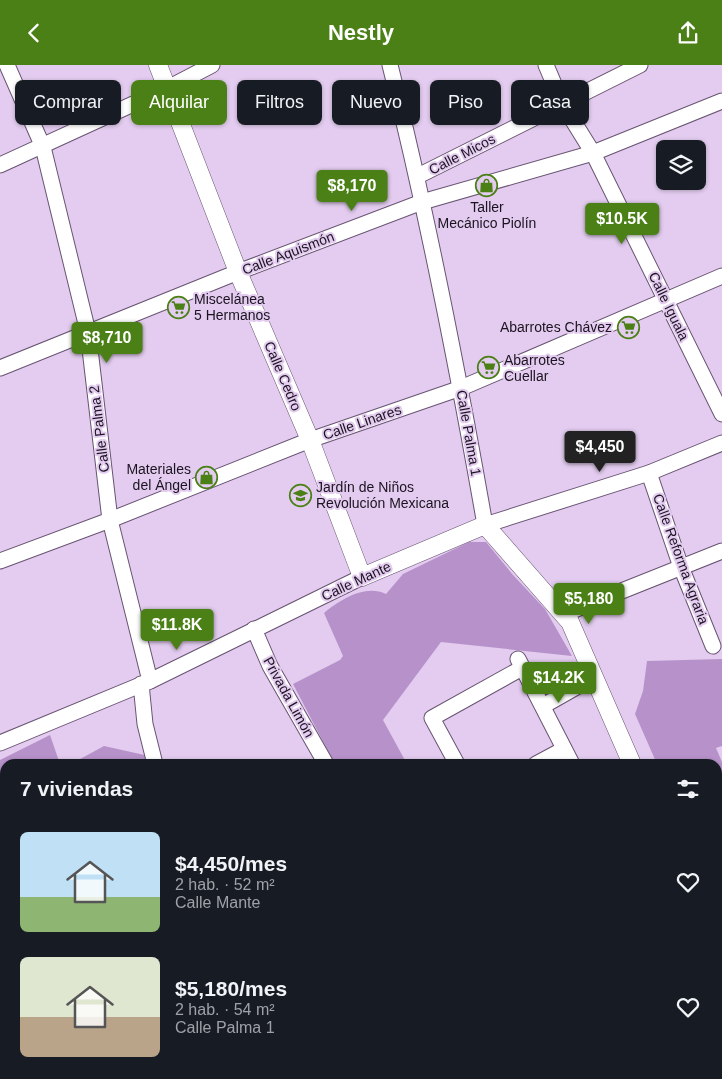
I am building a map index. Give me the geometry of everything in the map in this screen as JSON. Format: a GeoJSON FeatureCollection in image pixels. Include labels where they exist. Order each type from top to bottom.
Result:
{"type":"FeatureCollection","features":[{"type":"Feature","properties":{"kind":"street","name":"Calle Palma 2"},"geometry":{"type":"LineString","coordinates":[[7,65],[43,147],[88,332],[110,520],[146,682],[145,724],[154,759]]}},
{"type":"Feature","properties":{"kind":"street","name":"Calle Cedro"},"geometry":{"type":"LineString","coordinates":[[158,65],[165,80]]}},
{"type":"Feature","properties":{"kind":"street"},"geometry":{"type":"LineString","coordinates":[[183,80],[212,65]]}},
{"type":"Feature","properties":{"kind":"street","name":"Calle Palma 1"},"geometry":{"type":"LineString","coordinates":[[390,65],[418,176],[461,388],[485,525]]}},
{"type":"Feature","properties":{"kind":"street","name":"Calle Iguala"},"geometry":{"type":"LineString","coordinates":[[546,65],[552,80]]}},
{"type":"Feature","properties":{"kind":"street","name":"Calle Micos"},"geometry":{"type":"LineString","coordinates":[[589,90],[640,65]]}},
{"type":"Feature","properties":{"kind":"street","name":"Calle Aquismón"},"geometry":{"type":"LineString","coordinates":[[0,368],[238,272],[422,202],[593,153],[722,101]]}},
{"type":"Feature","properties":{"kind":"street"},"geometry":{"type":"LineString","coordinates":[[0,165],[131,105]]}},
{"type":"Feature","properties":{"kind":"street","name":"Calle Cedro"},"geometry":{"type":"LineString","coordinates":[[182,125],[238,272],[310,440],[362,577]]}},
{"type":"Feature","properties":{"kind":"street","name":"Calle Micos"},"geometry":{"type":"LineString","coordinates":[[418,176],[519,125]]}},
{"type":"Feature","properties":{"kind":"street","name":"Calle Iguala"},"geometry":{"type":"LineString","coordinates":[[576,125],[593,153],[722,415]]}},
{"type":"Feature","properties":{"kind":"street","name":"Calle Linares"},"geometry":{"type":"LineString","coordinates":[[0,561],[110,520],[310,440],[461,388],[722,276]]}},
{"type":"Feature","properties":{"kind":"street","name":"Calle Mante"},"geometry":{"type":"LineString","coordinates":[[0,743],[146,682],[362,577],[485,525],[649,473],[722,443]]}},
{"type":"Feature","properties":{"kind":"street","name":"Calle Reforma Agraria"},"geometry":{"type":"LineString","coordinates":[[649,473],[681,567],[713,646]]}},
{"type":"Feature","properties":{"kind":"street"},"geometry":{"type":"LineString","coordinates":[[485,525],[570,622],[630,759]]}},
{"type":"Feature","properties":{"kind":"street"},"geometry":{"type":"LineString","coordinates":[[564,615],[722,551]]}},
{"type":"Feature","properties":{"kind":"street","name":"Privada Limón"},"geometry":{"type":"LineString","coordinates":[[254,629],[270,666],[323,759]]}},
{"type":"Feature","properties":{"kind":"street"},"geometry":{"type":"LineString","coordinates":[[455,759],[432,718],[520,663],[569,759]]}},
{"type":"Feature","properties":{"kind":"street"},"geometry":{"type":"LineString","coordinates":[[543,706],[594,677]]}},
{"type":"Feature","properties":{"kind":"street"},"geometry":{"type":"LineString","coordinates":[[545,759],[564,749]]}},
{"type":"Feature","properties":{"kind":"shaded area"},"geometry":{"type":"Polygon","coordinates":[[[469,542],[486,542],[513,575],[545,609],[572,656],[441,642],[383,720],[404,759],[326,759],[330,755],[293,684],[340,660],[343,656],[324,613],[337,603],[361,592],[378,591],[386,594],[403,574],[469,542]]]}},
{"type":"Feature","properties":{"kind":"shaded area"},"geometry":{"type":"Polygon","coordinates":[[[722,659],[722,746],[716,748],[721,759],[655,759],[635,714],[643,691],[647,661],[722,659]]]}},
{"type":"Feature","properties":{"kind":"shaded area"},"geometry":{"type":"Polygon","coordinates":[[[50,735],[58,759],[2,759],[50,735]]]}},
{"type":"Feature","properties":{"kind":"shaded area"},"geometry":{"type":"Polygon","coordinates":[[[104,746],[149,756],[150,759],[80,759],[104,746]]]}},
{"type":"Feature","properties":{"kind":"place","name":"Taller Mecánico Piolín"},"geometry":{"type":"Point","coordinates":[487,185]}},
{"type":"Feature","properties":{"kind":"place","name":"Miscelánea 5 Hermanos"},"geometry":{"type":"Point","coordinates":[178,307]}},
{"type":"Feature","properties":{"kind":"place","name":"Abarrotes Chávez"},"geometry":{"type":"Point","coordinates":[628,327]}},
{"type":"Feature","properties":{"kind":"place","name":"Abarrotes Cuellar"},"geometry":{"type":"Point","coordinates":[488,368]}},
{"type":"Feature","properties":{"kind":"place","name":"Materiales del Ángel"},"geometry":{"type":"Point","coordinates":[207,477]}},
{"type":"Feature","properties":{"kind":"place","name":"Jardín de Niños Revolución Mexicana"},"geometry":{"type":"Point","coordinates":[300,495]}}]}
